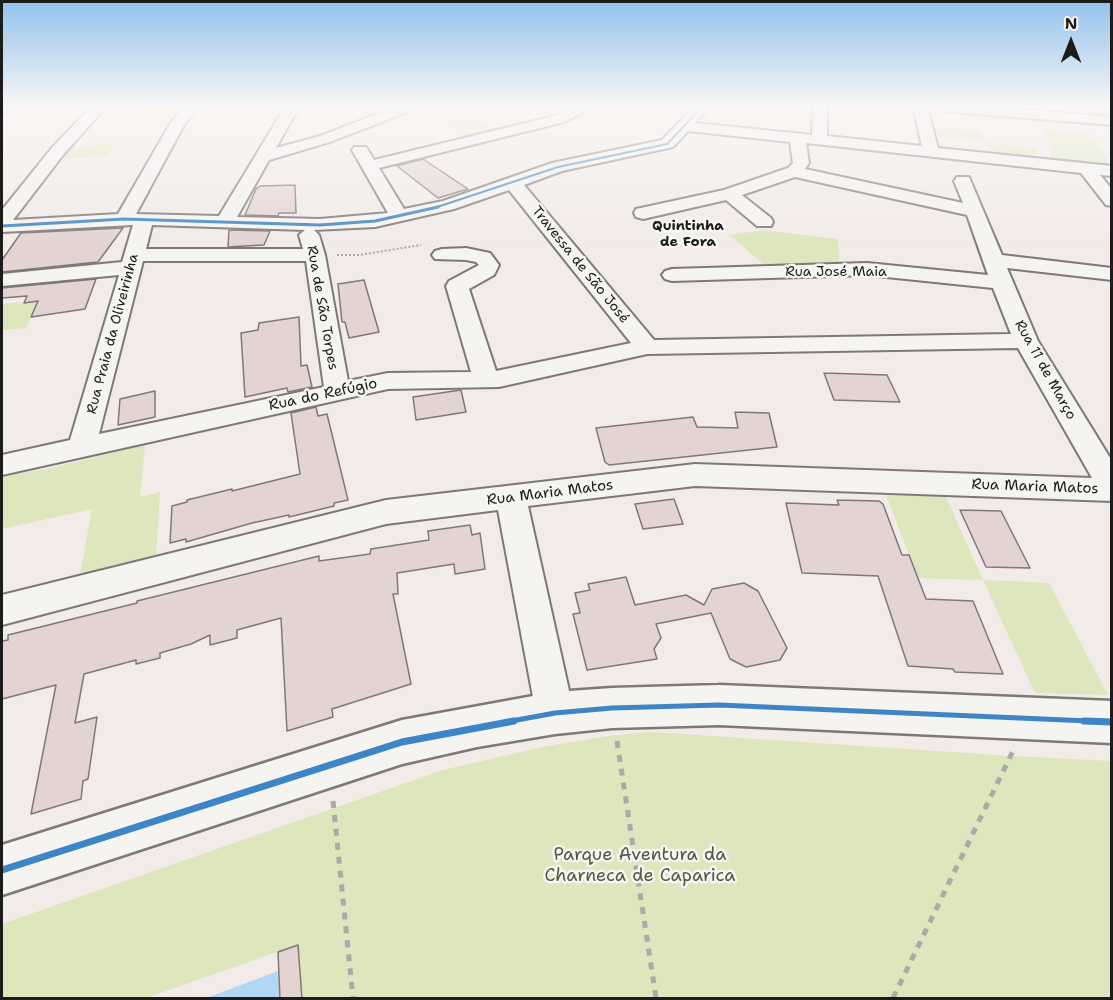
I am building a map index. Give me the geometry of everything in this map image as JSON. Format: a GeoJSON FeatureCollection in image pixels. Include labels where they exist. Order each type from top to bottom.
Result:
{"type":"FeatureCollection","features":[{"type":"Feature","properties":{"kind":"street"},"geometry":{"type":"LineString","coordinates":[[2,224],[56,154]]}},
{"type":"Feature","properties":{"kind":"street","name":"Rua Praia da Oliveirinha"},"geometry":{"type":"LineString","coordinates":[[81,449],[133,261],[134,220],[164,154]]}},
{"type":"Feature","properties":{"kind":"street"},"geometry":{"type":"LineString","coordinates":[[225,221],[265,154]]}},
{"type":"Feature","properties":{"kind":"street"},"geometry":{"type":"LineString","coordinates":[[263,157],[275,154]]}},
{"type":"Feature","properties":{"kind":"street"},"geometry":{"type":"LineString","coordinates":[[362,154],[399,216]]}},
{"type":"Feature","properties":{"kind":"street"},"geometry":{"type":"LineString","coordinates":[[369,166],[419,154]]}},
{"type":"Feature","properties":{"kind":"street"},"geometry":{"type":"LineString","coordinates":[[2,224],[134,220],[356,223],[448,205],[558,167],[621,154]]}},
{"type":"Feature","properties":{"kind":"street"},"geometry":{"type":"LineString","coordinates":[[794,172],[801,163],[800,154]]}},
{"type":"Feature","properties":{"kind":"street"},"geometry":{"type":"LineString","coordinates":[[938,154],[1112,171]]}},
{"type":"Feature","properties":{"kind":"street"},"geometry":{"type":"LineString","coordinates":[[1043,154],[1048,164]]}},
{"type":"Feature","properties":{"kind":"street"},"geometry":{"type":"LineString","coordinates":[[1087,169],[1112,201]]}},
{"type":"Feature","properties":{"kind":"street"},"geometry":{"type":"LineString","coordinates":[[643,213],[729,194],[794,172],[975,211]]}},
{"type":"Feature","properties":{"kind":"street","name":"Rua 11 de Março"},"geometry":{"type":"LineString","coordinates":[[963,181],[1001,283],[1026,341],[1112,489]]}},
{"type":"Feature","properties":{"kind":"street","name":"Travessa de São José"},"geometry":{"type":"LineString","coordinates":[[513,183],[647,347]]}},
{"type":"Feature","properties":{"kind":"street"},"geometry":{"type":"LineString","coordinates":[[729,194],[764,222]]}},
{"type":"Feature","properties":{"kind":"street","name":"Rua de São Torpes"},"geometry":{"type":"LineString","coordinates":[[305,224],[315,255],[337,391]]}},
{"type":"Feature","properties":{"kind":"street"},"geometry":{"type":"LineString","coordinates":[[2,280],[133,261],[315,255]]}},
{"type":"Feature","properties":{"kind":"street"},"geometry":{"type":"LineString","coordinates":[[442,255],[483,257],[489,265],[487,272],[457,286],[486,379]]}},
{"type":"Feature","properties":{"kind":"street"},"geometry":{"type":"LineString","coordinates":[[994,260],[1112,274]]}},
{"type":"Feature","properties":{"kind":"street","name":"Rua José Maia"},"geometry":{"type":"LineString","coordinates":[[672,275],[867,269],[1001,283]]}},
{"type":"Feature","properties":{"kind":"street","name":"Rua do Refúgio"},"geometry":{"type":"LineString","coordinates":[[2,465],[388,381],[512,378],[647,347],[1026,341]]}},
{"type":"Feature","properties":{"kind":"street","name":"Rua Maria Matos"},"geometry":{"type":"LineString","coordinates":[[2,610],[386,512],[695,475],[1112,489]]}},
{"type":"Feature","properties":{"kind":"street"},"geometry":{"type":"LineString","coordinates":[[511,497],[555,713]]}},
{"type":"Feature","properties":{"kind":"street"},"geometry":{"type":"LineString","coordinates":[[2,870],[402,742],[555,713],[612,708],[719,705],[1112,722]]}},
{"type":"Feature","properties":{"kind":"path"},"geometry":{"type":"LineString","coordinates":[[315,255],[359,255],[425,244],[435,245],[442,255]]}},
{"type":"Feature","properties":{"kind":"path"},"geometry":{"type":"LineString","coordinates":[[893,999],[1028,718]]}},
{"type":"Feature","properties":{"kind":"path"},"geometry":{"type":"LineString","coordinates":[[616,735],[656,999]]}},
{"type":"Feature","properties":{"kind":"path"},"geometry":{"type":"LineString","coordinates":[[327,765],[334,807],[352,999]]}},
{"type":"Feature","properties":{"kind":"green space"},"geometry":{"type":"Polygon","coordinates":[[[66,154],[109,154],[107,156],[61,159],[66,154]]]}},
{"type":"Feature","properties":{"kind":"green space"},"geometry":{"type":"Polygon","coordinates":[[[988,154],[1038,154],[1039,157],[988,154]]]}},
{"type":"Feature","properties":{"kind":"green space"},"geometry":{"type":"Polygon","coordinates":[[[1050,154],[1104,154],[1111,168],[1061,162],[1052,159],[1050,154]]]}},
{"type":"Feature","properties":{"kind":"green space"},"geometry":{"type":"Polygon","coordinates":[[[763,230],[838,239],[839,264],[765,266],[730,235],[763,230]]]}},
{"type":"Feature","properties":{"kind":"green space"},"geometry":{"type":"Polygon","coordinates":[[[38,301],[26,328],[2,330],[2,304],[38,301]]]}},
{"type":"Feature","properties":{"kind":"green space"},"geometry":{"type":"Polygon","coordinates":[[[145,445],[140,497],[160,492],[156,556],[80,575],[92,509],[2,529],[2,477],[47,469],[145,445]]]}},
{"type":"Feature","properties":{"kind":"green space"},"geometry":{"type":"Polygon","coordinates":[[[886,495],[946,497],[983,580],[918,578],[886,495]]]}},
{"type":"Feature","properties":{"kind":"green space"},"geometry":{"type":"Polygon","coordinates":[[[983,580],[1049,583],[1108,695],[1035,693],[983,580]]]}},
{"type":"Feature","properties":{"kind":"green space","name":"Parque Aventura da Charneca de Caparica"},"geometry":{"type":"Polygon","coordinates":[[[652,732],[1111,761],[1111,998],[302,998],[297,945],[146,998],[2,998],[2,924],[443,770],[547,746],[652,732]]]}},
{"type":"Feature","properties":{"kind":"water"},"geometry":{"type":"Polygon","coordinates":[[[278,971],[280,998],[206,998],[278,971]]]}},
{"type":"Feature","properties":{"kind":"building"},"geometry":{"type":"Polygon","coordinates":[[[423,159],[468,189],[438,198],[397,166],[423,159]]]}},
{"type":"Feature","properties":{"kind":"building"},"geometry":{"type":"Polygon","coordinates":[[[295,185],[296,213],[279,213],[278,216],[245,215],[256,189],[260,186],[295,185]]]}},
{"type":"Feature","properties":{"kind":"building"},"geometry":{"type":"Polygon","coordinates":[[[123,228],[98,262],[2,272],[2,260],[21,233],[123,228]]]}},
{"type":"Feature","properties":{"kind":"building"},"geometry":{"type":"Polygon","coordinates":[[[229,230],[270,231],[264,245],[228,247],[229,230]]]}},
{"type":"Feature","properties":{"kind":"building"},"geometry":{"type":"Polygon","coordinates":[[[96,279],[85,309],[31,317],[38,301],[24,303],[27,296],[2,298],[2,288],[96,279]]]}},
{"type":"Feature","properties":{"kind":"building"},"geometry":{"type":"Polygon","coordinates":[[[364,280],[379,332],[349,338],[345,322],[342,322],[338,284],[364,280]]]}},
{"type":"Feature","properties":{"kind":"building"},"geometry":{"type":"Polygon","coordinates":[[[299,317],[301,366],[307,365],[312,387],[288,392],[287,388],[245,397],[241,333],[258,330],[259,323],[299,317]]]}},
{"type":"Feature","properties":{"kind":"building"},"geometry":{"type":"Polygon","coordinates":[[[824,373],[887,375],[900,402],[834,400],[824,373]]]}},
{"type":"Feature","properties":{"kind":"building"},"geometry":{"type":"Polygon","coordinates":[[[461,390],[466,412],[416,420],[413,397],[461,390]]]}},
{"type":"Feature","properties":{"kind":"building"},"geometry":{"type":"Polygon","coordinates":[[[155,391],[155,417],[118,425],[120,399],[155,391]]]}},
{"type":"Feature","properties":{"kind":"building"},"geometry":{"type":"Polygon","coordinates":[[[316,407],[318,416],[327,414],[348,500],[334,503],[334,506],[252,523],[186,542],[186,539],[170,543],[172,506],[187,502],[187,500],[300,474],[291,413],[316,407]]]}},
{"type":"Feature","properties":{"kind":"building"},"geometry":{"type":"Polygon","coordinates":[[[735,412],[769,413],[777,447],[609,465],[605,462],[596,428],[693,417],[697,427],[738,428],[735,412]]]}},
{"type":"Feature","properties":{"kind":"building"},"geometry":{"type":"Polygon","coordinates":[[[674,499],[683,524],[643,529],[635,504],[674,499]]]}},
{"type":"Feature","properties":{"kind":"building"},"geometry":{"type":"Polygon","coordinates":[[[837,500],[879,501],[883,504],[902,555],[909,555],[926,599],[973,601],[1003,674],[955,672],[953,669],[908,666],[878,576],[802,573],[786,503],[839,505],[837,500]]]}},
{"type":"Feature","properties":{"kind":"building"},"geometry":{"type":"Polygon","coordinates":[[[960,510],[1001,511],[1030,568],[986,567],[960,510]]]}},
{"type":"Feature","properties":{"kind":"building"},"geometry":{"type":"Polygon","coordinates":[[[470,525],[472,535],[480,533],[485,569],[455,574],[454,564],[397,573],[398,594],[393,594],[411,684],[332,709],[333,717],[287,731],[281,618],[237,630],[237,638],[210,645],[210,635],[191,644],[160,653],[160,658],[136,664],[136,660],[84,674],[75,723],[97,717],[88,779],[83,781],[81,799],[31,814],[56,685],[2,699],[2,641],[8,640],[8,635],[319,556],[319,561],[370,554],[371,549],[429,540],[428,531],[470,525]]]}},
{"type":"Feature","properties":{"kind":"building"},"geometry":{"type":"Polygon","coordinates":[[[626,577],[635,605],[686,595],[704,605],[712,589],[744,583],[758,591],[787,648],[780,660],[746,667],[730,659],[711,613],[656,624],[661,638],[654,649],[657,659],[587,670],[573,614],[580,613],[575,593],[590,590],[588,584],[626,577]]]}},
{"type":"Feature","properties":{"kind":"building"},"geometry":{"type":"Polygon","coordinates":[[[298,945],[302,999],[280,999],[278,952],[298,945]]]}},
{"type":"Feature","properties":{"kind":"transit line"},"geometry":{"type":"LineString","coordinates":[[2,226],[124,219],[320,225],[375,221],[448,205],[558,167],[621,154]]}},
{"type":"Feature","properties":{"kind":"transit line"},"geometry":{"type":"LineString","coordinates":[[2,870],[402,742],[555,713],[612,708],[719,705],[1112,722]]}},
{"type":"Feature","properties":{"kind":"district","name":"Quintinha de Fora"},"geometry":{"type":"Point","coordinates":[688,234]}}]}
